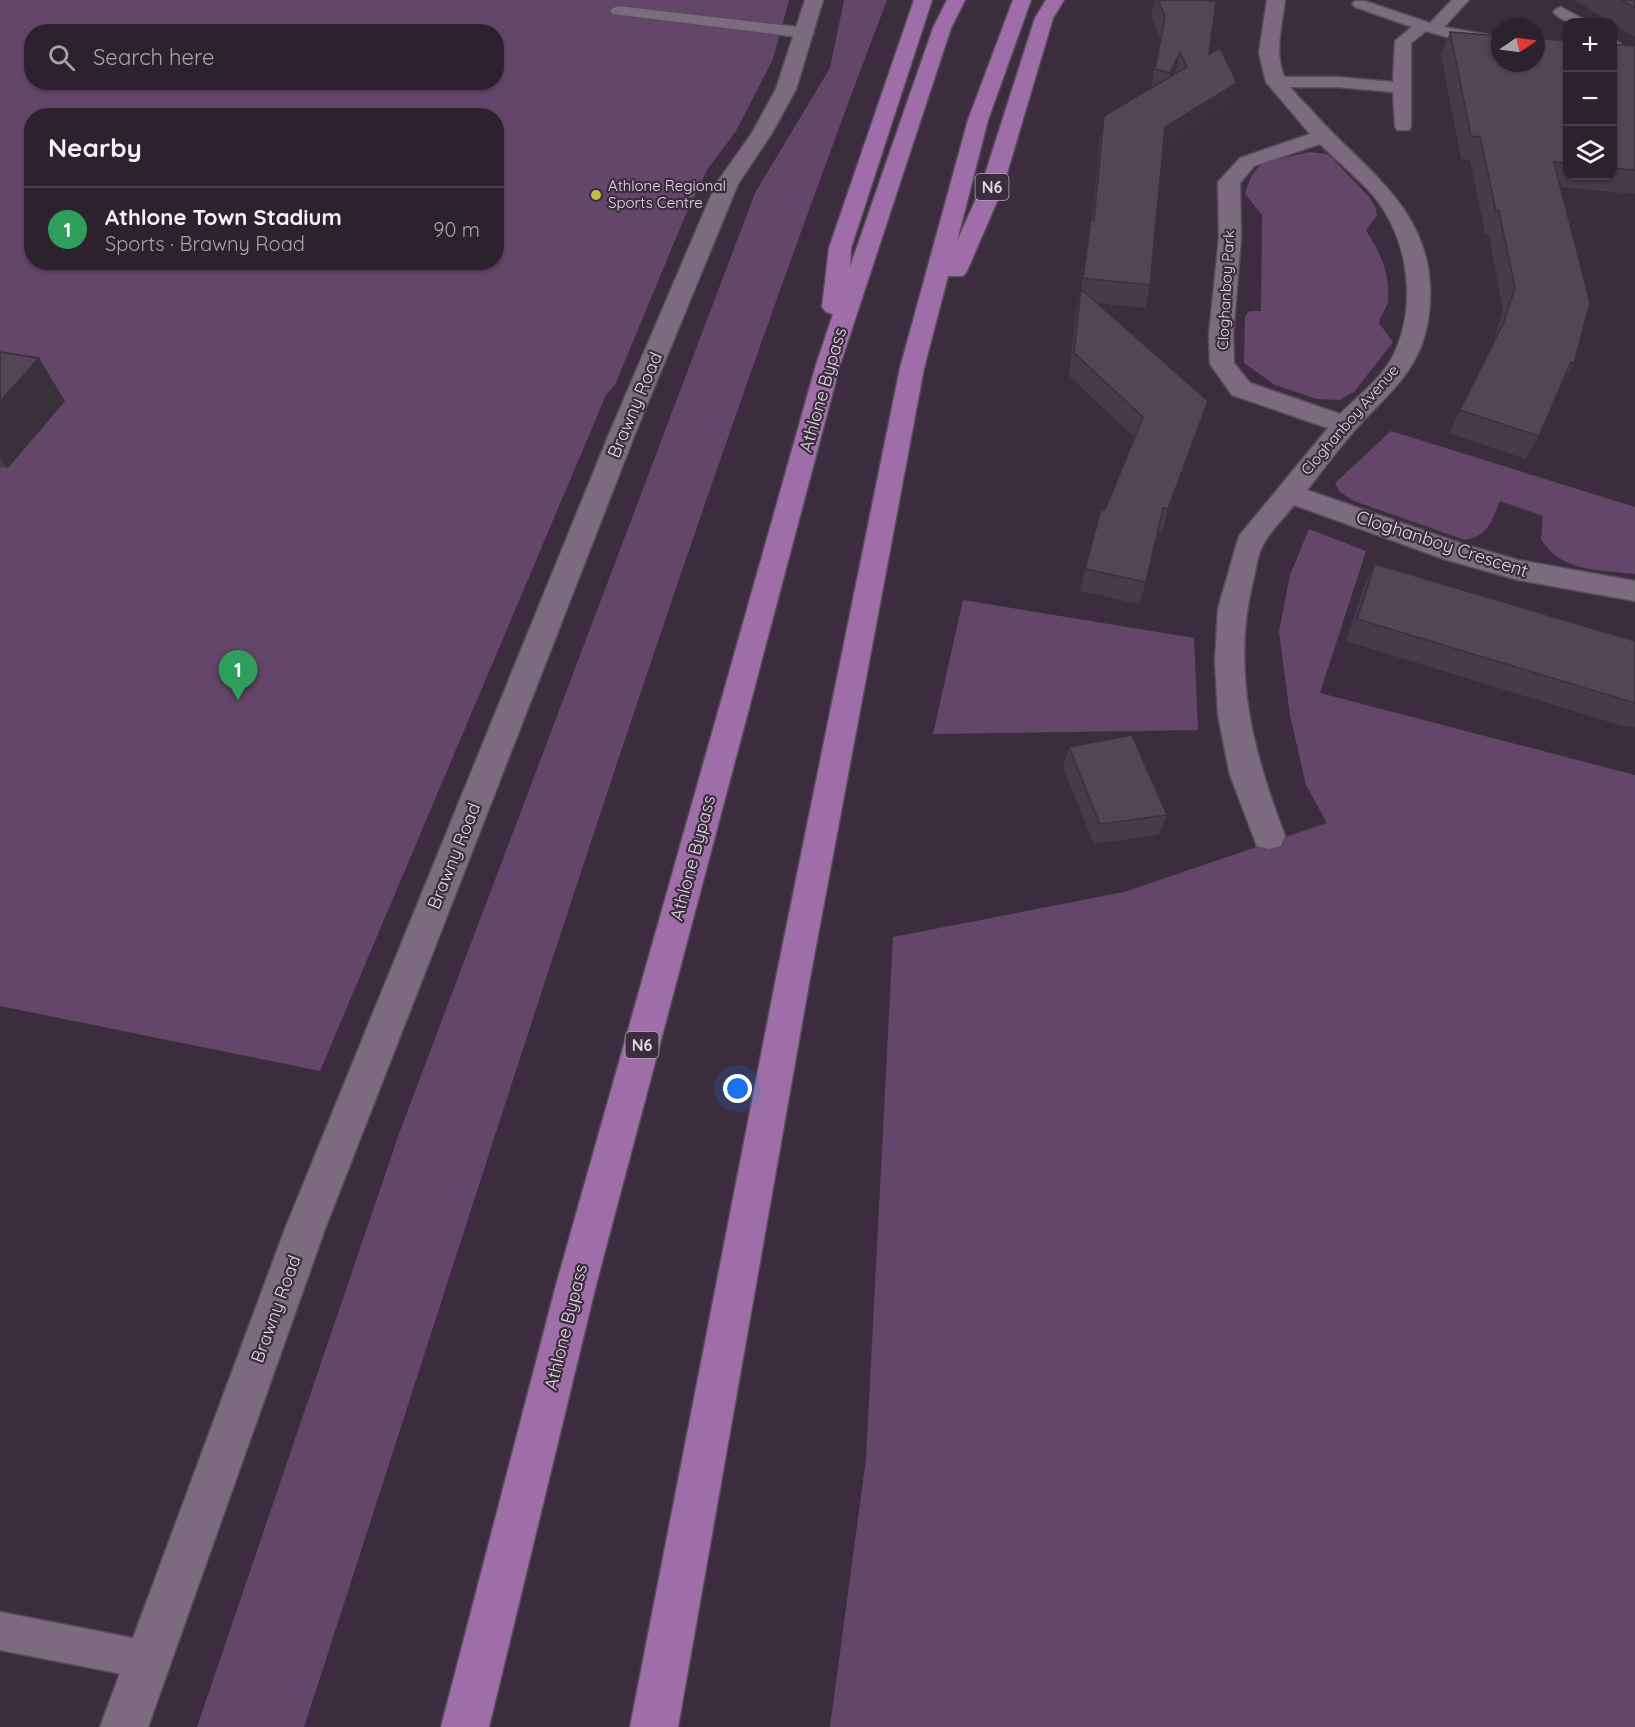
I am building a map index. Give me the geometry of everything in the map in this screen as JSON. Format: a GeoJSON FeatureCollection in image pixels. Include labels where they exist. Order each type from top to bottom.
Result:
{"type":"FeatureCollection","features":[{"type":"Feature","properties":{"kind":"highway","name":"N6"},"geometry":{"type":"LineString","coordinates":[[828,365],[840,248],[923,0]]}},
{"type":"Feature","properties":{"kind":"highway","name":"Athlone Bypass"},"geometry":{"type":"LineString","coordinates":[[465,1727],[576,1285],[828,365],[942,28],[956,0]]}},
{"type":"Feature","properties":{"kind":"highway","name":"N6"},"geometry":{"type":"LineString","coordinates":[[654,1727],[791,990],[912,368],[978,120],[1022,0]]}},
{"type":"Feature","properties":{"kind":"highway","name":"N6"},"geometry":{"type":"LineString","coordinates":[[912,368],[991,190],[1044,18],[1055,0]]}},
{"type":"Feature","properties":{"kind":"street","name":"Brawny Road"},"geometry":{"type":"LineString","coordinates":[[124,1727],[305,1229],[617,446],[727,184],[782,97],[806,33],[814,0]]}},
{"type":"Feature","properties":{"kind":"street","name":"Cloghanboy Avenue"},"geometry":{"type":"LineString","coordinates":[[1269,836],[1246,775],[1233,715],[1230,661],[1232,609],[1249,543],[1287,493],[1345,425],[1373,398],[1405,356],[1419,309],[1418,273],[1408,237],[1398,215],[1380,190],[1323,136],[1276,82],[1269,53],[1276,0]]}},
{"type":"Feature","properties":{"kind":"street","name":"Cloghanboy Park"},"geometry":{"type":"LineString","coordinates":[[1323,136],[1247,162],[1229,182],[1230,238],[1221,335],[1222,364],[1241,389],[1345,425]]}},
{"type":"Feature","properties":{"kind":"street","name":"Cloghanboy Crescent"},"geometry":{"type":"LineString","coordinates":[[1287,493],[1454,552],[1518,570],[1635,591]]}},
{"type":"Feature","properties":{"kind":"lane"},"geometry":{"type":"LineString","coordinates":[[1403,126],[1402,40],[1429,28],[1461,0]]}},
{"type":"Feature","properties":{"kind":"lane"},"geometry":{"type":"LineString","coordinates":[[1360,4],[1429,28],[1491,41]]}},
{"type":"Feature","properties":{"kind":"lane"},"geometry":{"type":"LineString","coordinates":[[618,11],[806,33]]}},
{"type":"Feature","properties":{"kind":"lane"},"geometry":{"type":"LineString","coordinates":[[1562,12],[1572,18]]}},
{"type":"Feature","properties":{"kind":"lane"},"geometry":{"type":"LineString","coordinates":[[1617,46],[1628,52]]}},
{"type":"Feature","properties":{"kind":"lane"},"geometry":{"type":"LineString","coordinates":[[1276,82],[1336,82],[1401,88]]}},
{"type":"Feature","properties":{"kind":"lane"},"geometry":{"type":"LineString","coordinates":[[0,1631],[148,1660]]}},
{"type":"Feature","properties":{"kind":"shaded area"},"geometry":{"type":"Polygon","coordinates":[[[0,0],[789,0],[773,59],[736,131],[707,170],[683,221],[615,385],[606,395],[320,1071],[0,1006],[0,0]]]}},
{"type":"Feature","properties":{"kind":"shaded area"},"geometry":{"type":"Polygon","coordinates":[[[844,0],[887,0],[731,428],[657,644],[514,1076],[304,1727],[197,1727],[400,1131],[755,193],[830,68],[844,0]]]}},
{"type":"Feature","properties":{"kind":"shaded area"},"geometry":{"type":"Polygon","coordinates":[[[1309,152],[1327,154],[1375,206],[1377,216],[1366,230],[1380,255],[1386,272],[1388,301],[1379,323],[1393,342],[1354,392],[1339,400],[1317,399],[1275,385],[1244,363],[1245,316],[1250,311],[1261,311],[1262,215],[1245,194],[1246,190],[1254,173],[1263,163],[1309,152]]]}},
{"type":"Feature","properties":{"kind":"shaded area"},"geometry":{"type":"Polygon","coordinates":[[[1391,431],[1635,507],[1635,574],[1595,570],[1570,564],[1549,550],[1541,539],[1543,516],[1500,501],[1485,531],[1465,540],[1354,501],[1340,492],[1335,483],[1391,431]]]}},
{"type":"Feature","properties":{"kind":"shaded area"},"geometry":{"type":"Polygon","coordinates":[[[1309,529],[1366,551],[1320,693],[1635,775],[1635,1727],[830,1727],[866,1459],[893,937],[1124,892],[1327,823],[1306,785],[1290,715],[1279,632],[1290,575],[1309,529]]]}},
{"type":"Feature","properties":{"kind":"shaded area"},"geometry":{"type":"Polygon","coordinates":[[[963,600],[1194,638],[1198,730],[933,734],[963,600]]]}},
{"type":"Feature","properties":{"kind":"building"},"geometry":{"type":"Polygon","coordinates":[[[1158,0],[1216,2],[1209,54],[1220,48],[1237,83],[1165,127],[1150,285],[1083,278],[1091,219],[1094,220],[1104,116],[1187,67],[1180,52],[1170,73],[1155,69],[1165,16],[1158,0]]]}},
{"type":"Feature","properties":{"kind":"building"},"geometry":{"type":"Polygon","coordinates":[[[1621,0],[1635,0],[1635,8],[1621,0]]]}},
{"type":"Feature","properties":{"kind":"building"},"geometry":{"type":"Polygon","coordinates":[[[1450,32],[1491,35],[1491,72],[1545,72],[1545,39],[1563,41],[1563,163],[1554,162],[1590,303],[1574,363],[1571,362],[1539,436],[1460,410],[1503,324],[1515,288],[1480,137],[1471,136],[1450,32]]]}},
{"type":"Feature","properties":{"kind":"building"},"geometry":{"type":"Polygon","coordinates":[[[1617,44],[1635,46],[1635,170],[1617,168],[1617,44]]]}},
{"type":"Feature","properties":{"kind":"building"},"geometry":{"type":"Polygon","coordinates":[[[1081,289],[1208,401],[1168,509],[1163,508],[1146,582],[1085,569],[1101,510],[1105,510],[1143,417],[1074,353],[1081,289]]]}},
{"type":"Feature","properties":{"kind":"building"},"geometry":{"type":"Polygon","coordinates":[[[0,352],[39,358],[0,402],[0,352]]]}},
{"type":"Feature","properties":{"kind":"building"},"geometry":{"type":"Polygon","coordinates":[[[1375,564],[1635,641],[1635,703],[1357,619],[1375,564]]]}},
{"type":"Feature","properties":{"kind":"building"},"geometry":{"type":"Polygon","coordinates":[[[1132,735],[1167,815],[1100,824],[1069,747],[1132,735]]]}},
{"type":"Feature","properties":{"kind":"place","name":"Athlone Regional Sports Centre"},"geometry":{"type":"Point","coordinates":[596,195]}},
{"type":"Feature","properties":{"kind":"place","name":"Athlone Town Stadium"},"geometry":{"type":"Point","coordinates":[238,700]}}]}
